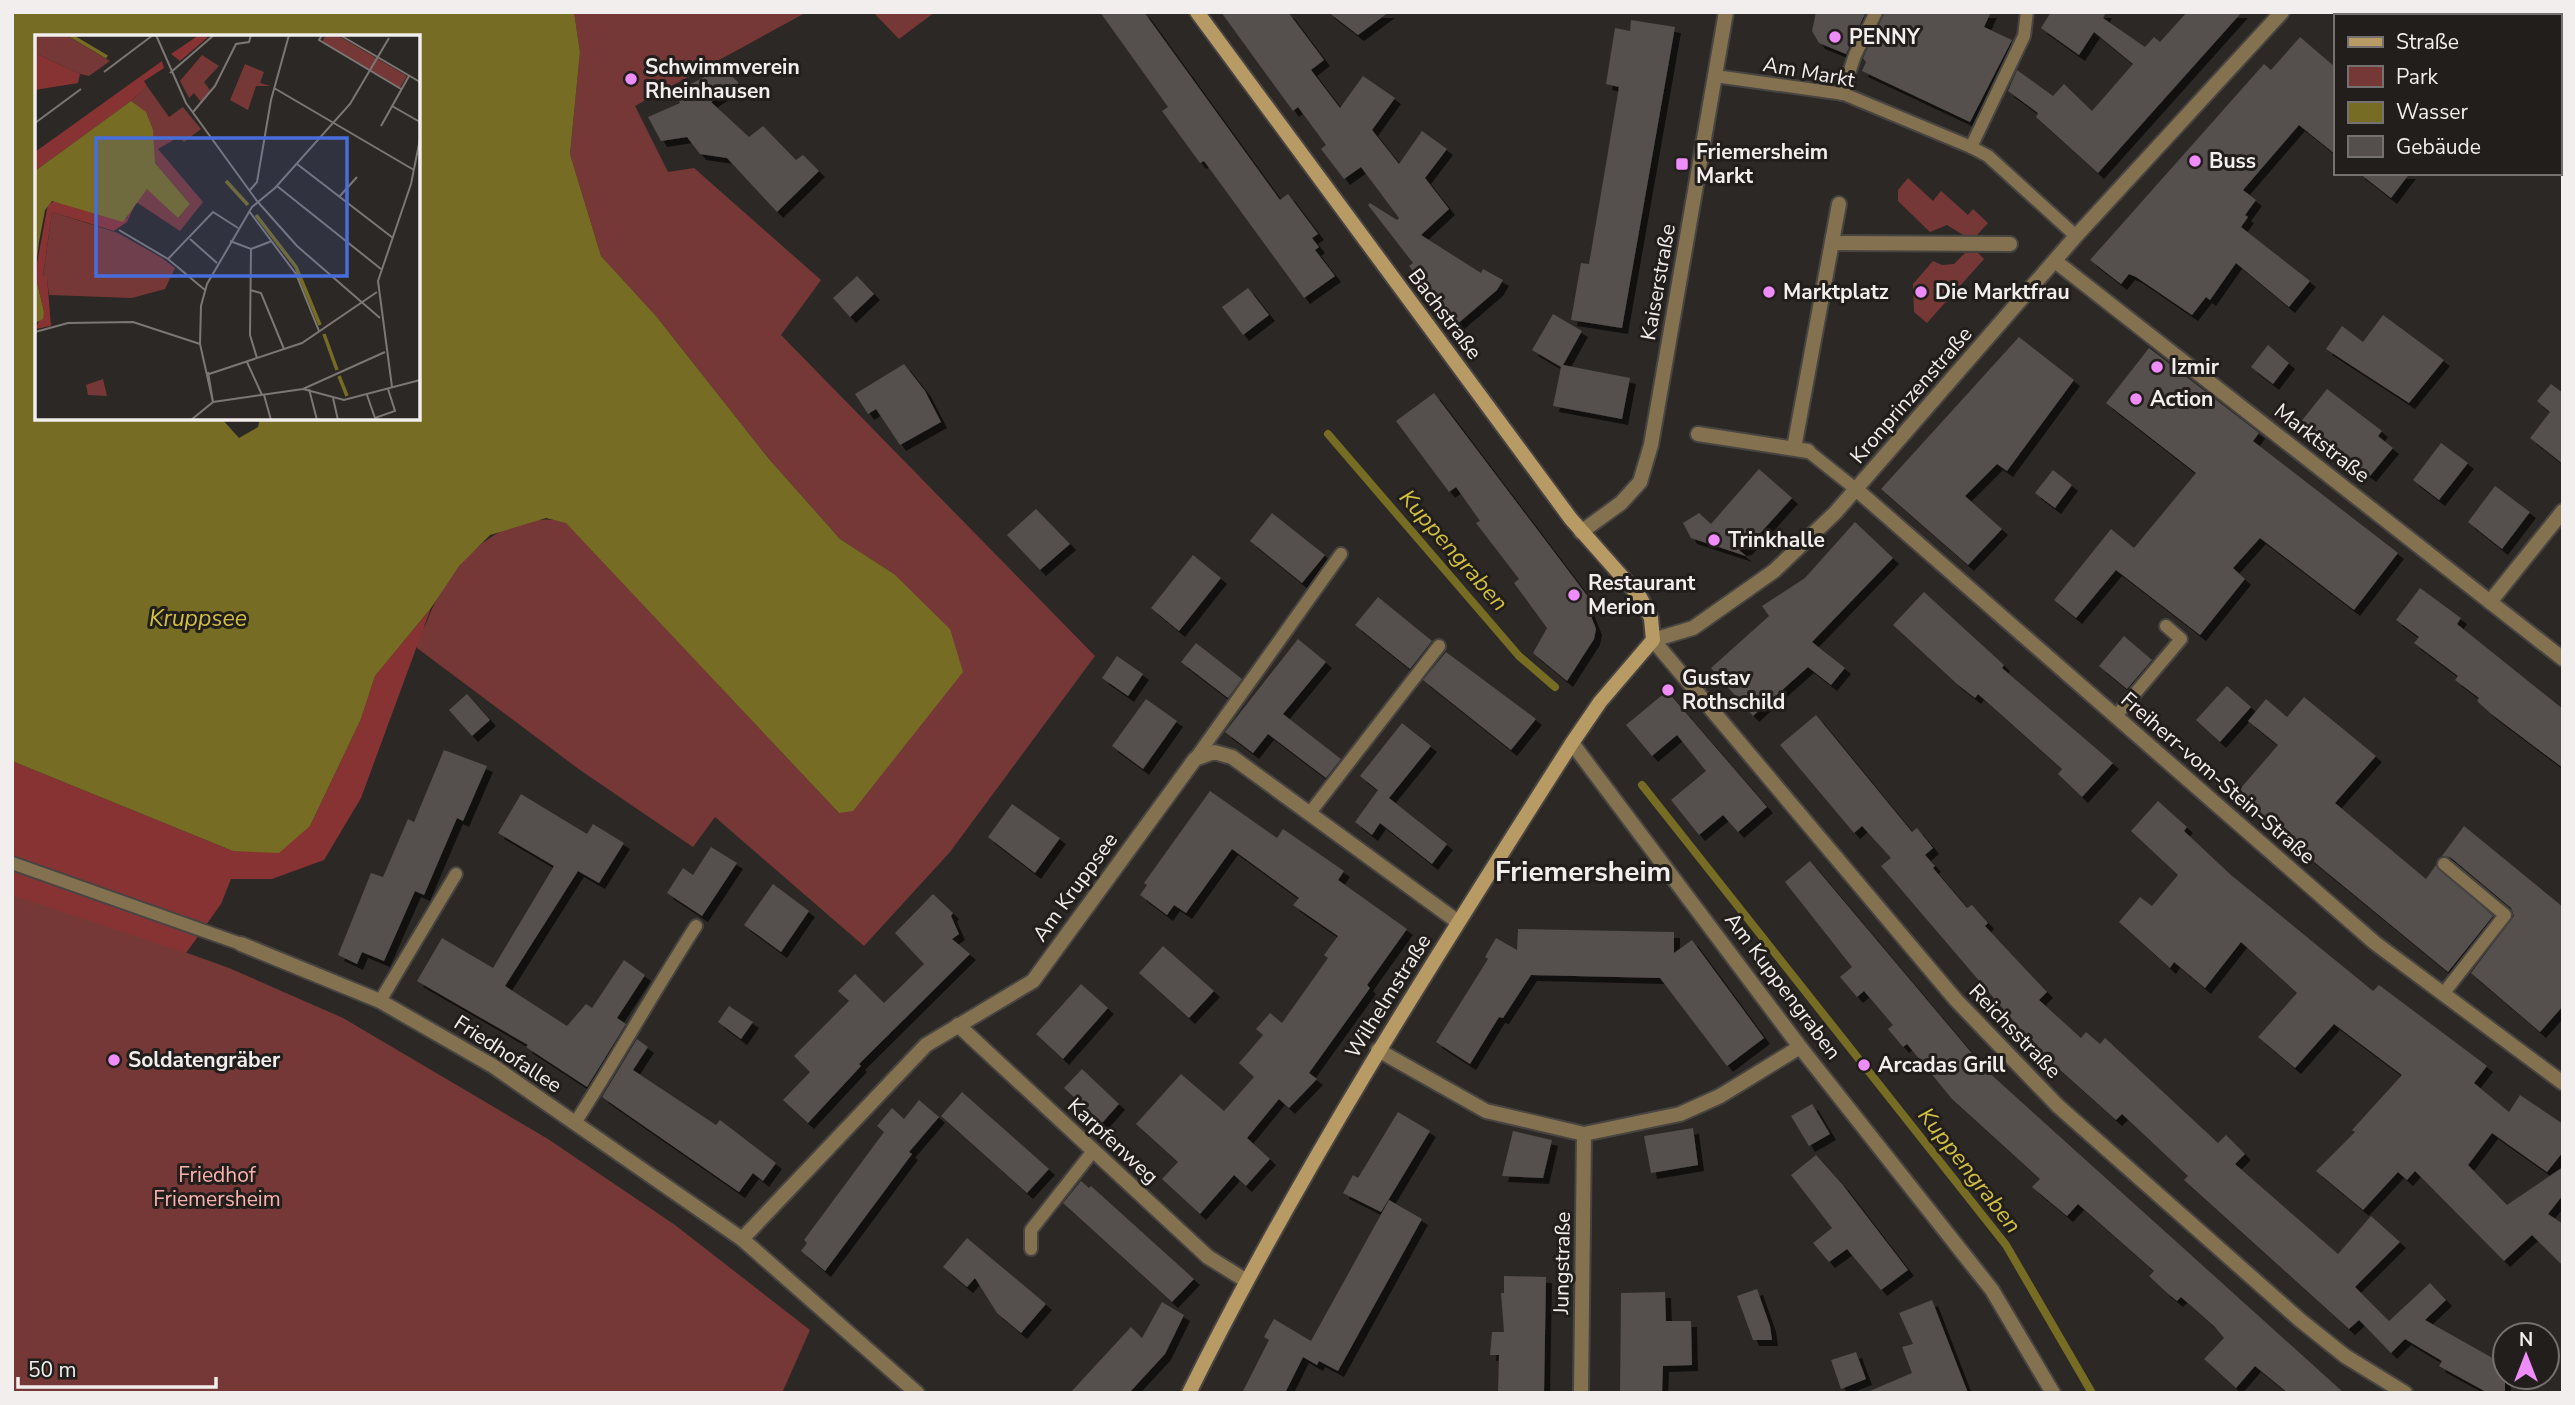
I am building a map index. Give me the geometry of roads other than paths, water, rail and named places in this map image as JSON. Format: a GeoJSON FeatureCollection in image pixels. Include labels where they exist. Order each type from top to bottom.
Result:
{"type":"FeatureCollection","features":[{"type":"Feature","properties":{"kind":"street","name":"Bachstraße"},"geometry":{"type":"LineString","coordinates":[[1197,12],[1581,532],[1640,597],[1651,618],[1653,640]]}},
{"type":"Feature","properties":{"kind":"street","name":"Kaiserstraße"},"geometry":{"type":"LineString","coordinates":[[1581,532],[1621,503],[1640,482],[1651,445],[1726,12]]}},
{"type":"Feature","properties":{"kind":"street","name":"Kronprinzenstraße"},"geometry":{"type":"LineString","coordinates":[[1653,640],[1693,628],[1774,571],[1857,490],[2076,236],[2282,12]]}},
{"type":"Feature","properties":{"kind":"street"},"geometry":{"type":"LineString","coordinates":[[1698,434],[1801,450],[1839,204]]}},
{"type":"Feature","properties":{"kind":"street"},"geometry":{"type":"LineString","coordinates":[[1832,243],[2010,244]]}},
{"type":"Feature","properties":{"kind":"street","name":"Marktstraße"},"geometry":{"type":"LineString","coordinates":[[2055,261],[2563,659]]}},
{"type":"Feature","properties":{"kind":"street","name":"Freiherr-vom-Stein-Straße"},"geometry":{"type":"LineString","coordinates":[[1857,490],[2375,943],[2563,1083]]}},
{"type":"Feature","properties":{"kind":"street"},"geometry":{"type":"LineString","coordinates":[[2490,602],[2563,511]]}},
{"type":"Feature","properties":{"kind":"street","name":"Wilhelmstraße"},"geometry":{"type":"LineString","coordinates":[[1189,1393],[1245,1280],[1378,1050],[1572,743],[1600,702],[1653,640]]}},
{"type":"Feature","properties":{"kind":"street","name":"Reichsstraße"},"geometry":{"type":"LineString","coordinates":[[1653,640],[1956,1000],[2058,1106],[2300,1320],[2345,1356],[2405,1393]]}},
{"type":"Feature","properties":{"kind":"street","name":"Am Kuppengraben"},"geometry":{"type":"LineString","coordinates":[[1572,743],[1800,1047],[1992,1290],[2053,1393]]}},
{"type":"Feature","properties":{"kind":"street"},"geometry":{"type":"LineString","coordinates":[[1195,759],[1214,752],[1232,757],[1458,922]]}},
{"type":"Feature","properties":{"kind":"street","name":"Am Kruppsee"},"geometry":{"type":"LineString","coordinates":[[742,1239],[926,1045],[1033,981],[1195,759]]}},
{"type":"Feature","properties":{"kind":"street","name":"Friedhofallee"},"geometry":{"type":"LineString","coordinates":[[241,944],[380,1001],[493,1066],[742,1239],[917,1393]]}},
{"type":"Feature","properties":{"kind":"street","name":"Karpfenweg"},"geometry":{"type":"LineString","coordinates":[[958,1025],[1208,1257],[1245,1280]]}},
{"type":"Feature","properties":{"kind":"street"},"geometry":{"type":"LineString","coordinates":[[1378,1050],[1486,1111],[1584,1134],[1680,1114],[1720,1096],[1800,1047]]}},
{"type":"Feature","properties":{"kind":"street","name":"Jungstraße"},"geometry":{"type":"LineString","coordinates":[[1581,1393],[1584,1134]]}},
{"type":"Feature","properties":{"kind":"lane"},"geometry":{"type":"LineString","coordinates":[[1842,94],[1855,55],[1876,12]]}},
{"type":"Feature","properties":{"kind":"lane"},"geometry":{"type":"LineString","coordinates":[[1971,148],[2024,36],[2027,12]]}},
{"type":"Feature","properties":{"kind":"lane","name":"Am Markt"},"geometry":{"type":"LineString","coordinates":[[1715,76],[1842,94],[1971,148],[1988,156],[2076,236]]}},
{"type":"Feature","properties":{"kind":"lane"},"geometry":{"type":"LineString","coordinates":[[1801,450],[1857,490]]}},
{"type":"Feature","properties":{"kind":"lane"},"geometry":{"type":"LineString","coordinates":[[1195,759],[1341,554]]}},
{"type":"Feature","properties":{"kind":"lane"},"geometry":{"type":"LineString","coordinates":[[2116,716],[2182,639],[2166,626]]}},
{"type":"Feature","properties":{"kind":"lane"},"geometry":{"type":"LineString","coordinates":[[1309,814],[1439,646]]}},
{"type":"Feature","properties":{"kind":"lane","name":"Friedhofallee"},"geometry":{"type":"LineString","coordinates":[[12,863],[241,944]]}},
{"type":"Feature","properties":{"kind":"lane"},"geometry":{"type":"LineString","coordinates":[[2443,994],[2505,915],[2444,864]]}},
{"type":"Feature","properties":{"kind":"lane"},"geometry":{"type":"LineString","coordinates":[[380,1001],[456,874]]}},
{"type":"Feature","properties":{"kind":"lane"},"geometry":{"type":"LineString","coordinates":[[575,1123],[624,1048],[640,1014],[696,926]]}},
{"type":"Feature","properties":{"kind":"lane"},"geometry":{"type":"LineString","coordinates":[[1031,1249],[1031,1230],[1093,1151]]}},
{"type":"Feature","properties":{"kind":"water","name":"Kruppsee"},"geometry":{"type":"Polygon","coordinates":[[[12,12],[574,12],[580,52],[570,154],[601,256],[656,316],[769,459],[840,539],[894,574],[950,629],[963,672],[853,811],[839,813],[566,523],[546,518],[490,535],[459,566],[431,608],[375,676],[361,719],[310,826],[279,853],[233,851],[12,761],[12,12]]]}},
{"type":"Feature","properties":{"kind":"waterway","name":"Kuppengraben"},"geometry":{"type":"LineString","coordinates":[[1328,434],[1519,656],[1555,687]]}},
{"type":"Feature","properties":{"kind":"waterway","name":"Kuppengraben"},"geometry":{"type":"LineString","coordinates":[[1642,785],[2006,1245],[2092,1393]]}},
{"type":"Feature","properties":{"kind":"place","name":"PENNY"},"geometry":{"type":"Point","coordinates":[1835,37]}},
{"type":"Feature","properties":{"kind":"place","name":"Schwimmverein Rheinhausen"},"geometry":{"type":"Point","coordinates":[631,79]}},
{"type":"Feature","properties":{"kind":"place","name":"Buss"},"geometry":{"type":"Point","coordinates":[2195,161]}},
{"type":"Feature","properties":{"kind":"place","name":"Friemersheim Markt"},"geometry":{"type":"Point","coordinates":[1682,164]}},
{"type":"Feature","properties":{"kind":"place","name":"Marktplatz"},"geometry":{"type":"Point","coordinates":[1769,292]}},
{"type":"Feature","properties":{"kind":"place","name":"Die Marktfrau"},"geometry":{"type":"Point","coordinates":[1921,292]}},
{"type":"Feature","properties":{"kind":"place","name":"Izmir"},"geometry":{"type":"Point","coordinates":[2157,367]}},
{"type":"Feature","properties":{"kind":"place","name":"Action"},"geometry":{"type":"Point","coordinates":[2136,399]}},
{"type":"Feature","properties":{"kind":"place","name":"Trinkhalle"},"geometry":{"type":"Point","coordinates":[1714,540]}},
{"type":"Feature","properties":{"kind":"place","name":"Restaurant Merion"},"geometry":{"type":"Point","coordinates":[1574,595]}},
{"type":"Feature","properties":{"kind":"place","name":"Gustav Rothschild"},"geometry":{"type":"Point","coordinates":[1668,690]}},
{"type":"Feature","properties":{"kind":"place","name":"Soldatengräber"},"geometry":{"type":"Point","coordinates":[114,1060]}},
{"type":"Feature","properties":{"kind":"place","name":"Arcadas Grill"},"geometry":{"type":"Point","coordinates":[1864,1065]}},
{"type":"Feature","properties":{"kind":"district","name":"Friemersheim"},"geometry":{"type":"Point","coordinates":[1583,871]}},
{"type":"Feature","properties":{"kind":"park label","name":"Friedhof Friemersheim"},"geometry":{"type":"Point","coordinates":[217,1187]}}]}
